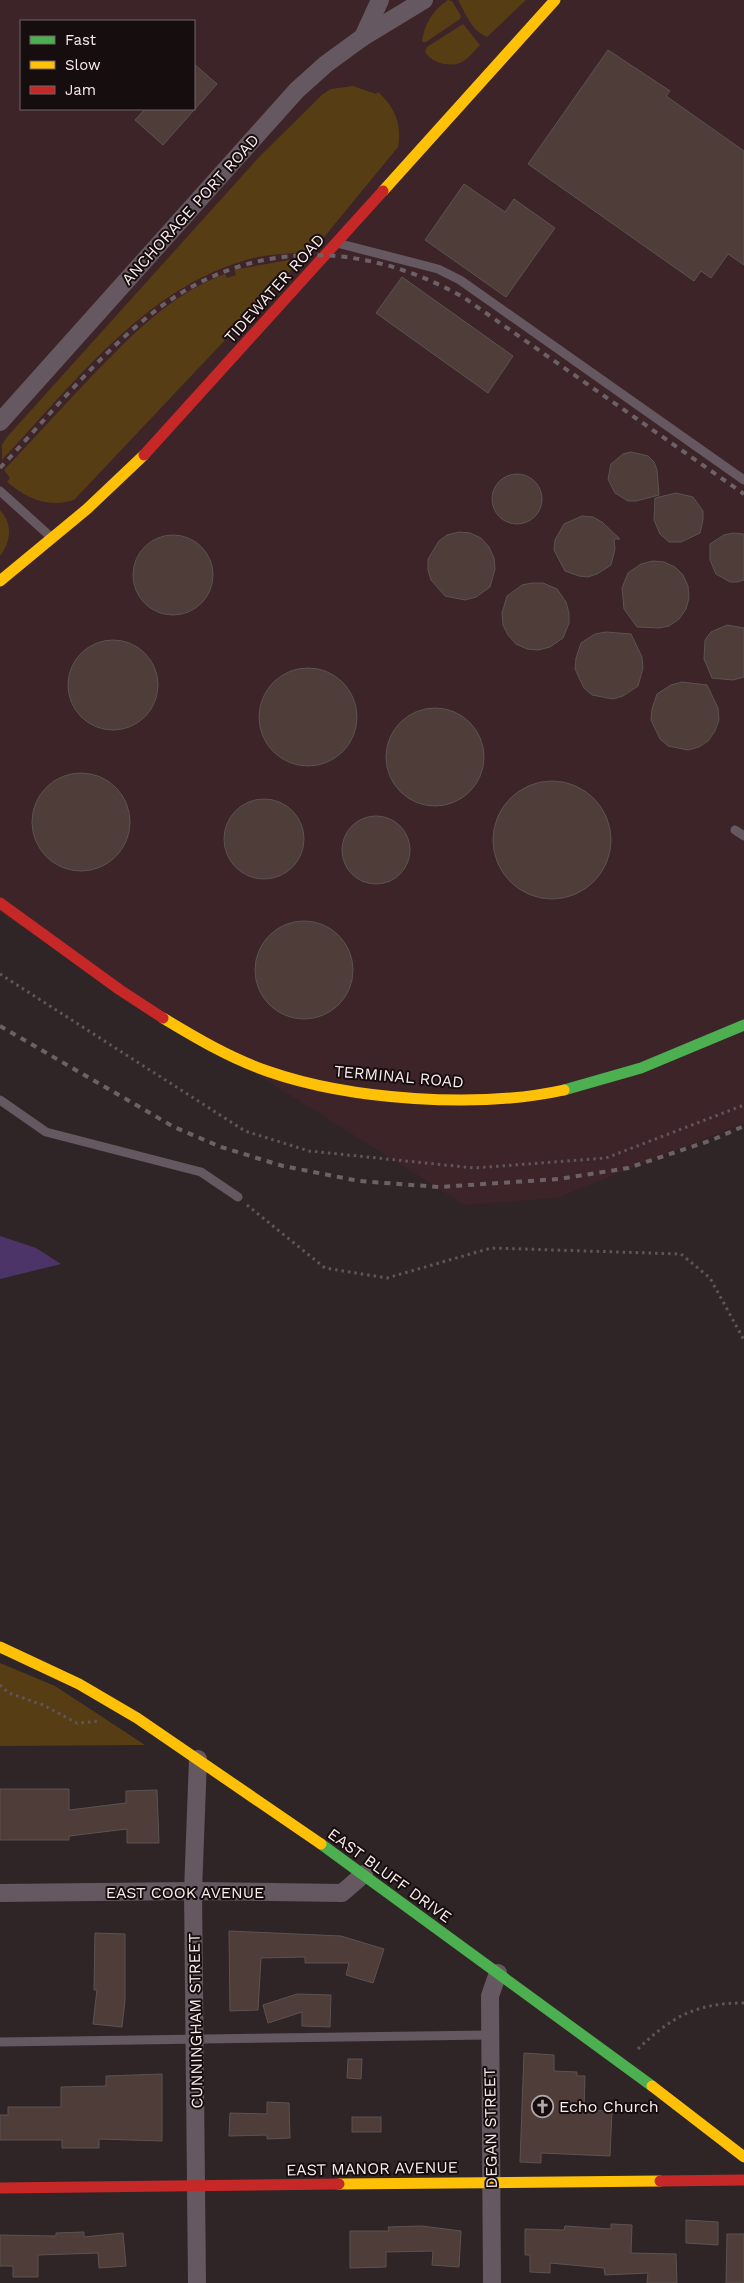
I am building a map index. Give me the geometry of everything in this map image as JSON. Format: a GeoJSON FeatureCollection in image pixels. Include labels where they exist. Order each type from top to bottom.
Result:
{"type":"FeatureCollection","features":[{"type":"Feature","properties":{"kind":"street"},"geometry":{"type":"LineString","coordinates":[[364,37],[380,0]]}},
{"type":"Feature","properties":{"kind":"street","name":"ANCHORAGE PORT ROAD"},"geometry":{"type":"LineString","coordinates":[[0,422],[297,90],[326,64],[364,37],[424,0]]}},
{"type":"Feature","properties":{"kind":"street","name":"TIDEWATER ROAD"},"geometry":{"type":"LineString","coordinates":[[0,581],[133,467],[555,0]]}},
{"type":"Feature","properties":{"kind":"street","name":"TERMINAL ROAD"},"geometry":{"type":"LineString","coordinates":[[0,903],[146,1007],[196,1038],[250,1064],[303,1082],[362,1092],[460,1098],[534,1095],[580,1086],[637,1070],[744,1025]]}},
{"type":"Feature","properties":{"kind":"street","name":"EAST BLUFF DRIVE"},"geometry":{"type":"LineString","coordinates":[[0,1647],[79,1684],[137,1718],[198,1759],[364,1874],[498,1974],[624,2063],[744,2156]]}},
{"type":"Feature","properties":{"kind":"street","name":"CUNNINGHAM STREET"},"geometry":{"type":"LineString","coordinates":[[197,2283],[193,1891],[198,1759]]}},
{"type":"Feature","properties":{"kind":"street","name":"EAST COOK AVENUE"},"geometry":{"type":"LineString","coordinates":[[0,1893],[193,1891],[342,1893],[364,1874]]}},
{"type":"Feature","properties":{"kind":"street","name":"DEGAN STREET"},"geometry":{"type":"LineString","coordinates":[[492,2283],[490,1996],[498,1974]]}},
{"type":"Feature","properties":{"kind":"street","name":"EAST MANOR AVENUE"},"geometry":{"type":"LineString","coordinates":[[0,2188],[744,2180]]}},
{"type":"Feature","properties":{"kind":"lane"},"geometry":{"type":"LineString","coordinates":[[337,243],[438,269],[460,280],[744,480]]}},
{"type":"Feature","properties":{"kind":"lane"},"geometry":{"type":"LineString","coordinates":[[0,491],[52,538]]}},
{"type":"Feature","properties":{"kind":"lane"},"geometry":{"type":"LineString","coordinates":[[735,830],[744,836]]}},
{"type":"Feature","properties":{"kind":"lane"},"geometry":{"type":"LineString","coordinates":[[0,1100],[46,1132],[201,1172],[238,1197]]}},
{"type":"Feature","properties":{"kind":"lane"},"geometry":{"type":"LineString","coordinates":[[0,2042],[490,2035]]}},
{"type":"Feature","properties":{"kind":"path"},"geometry":{"type":"LineString","coordinates":[[238,1197],[324,1268],[387,1278],[491,1248],[681,1254],[710,1278],[744,1340]]}},
{"type":"Feature","properties":{"kind":"path"},"geometry":{"type":"LineString","coordinates":[[0,1685],[9,1693],[43,1705],[77,1723],[107,1720]]}},
{"type":"Feature","properties":{"kind":"path"},"geometry":{"type":"LineString","coordinates":[[624,2063],[650,2038],[684,2013],[719,2003],[744,2003]]}},
{"type":"Feature","properties":{"kind":"shaded area"},"geometry":{"type":"Polygon","coordinates":[[[0,0],[744,0],[744,1123],[557,1198],[465,1205],[0,913],[0,0]]]}},
{"type":"Feature","properties":{"kind":"shaded area"},"geometry":{"type":"Polygon","coordinates":[[[448,0],[452,1],[461,16],[460,19],[426,42],[422,42],[430,18],[448,0]]]}},
{"type":"Feature","properties":{"kind":"shaded area"},"geometry":{"type":"Polygon","coordinates":[[[458,0],[526,0],[487,37],[473,26],[458,0]]]}},
{"type":"Feature","properties":{"kind":"shaded area"},"geometry":{"type":"Polygon","coordinates":[[[463,24],[480,45],[469,56],[462,62],[452,65],[437,62],[428,56],[425,52],[427,47],[463,24]]]}},
{"type":"Feature","properties":{"kind":"shaded area"},"geometry":{"type":"Polygon","coordinates":[[[353,86],[376,94],[378,92],[389,104],[398,123],[398,147],[311,253],[268,255],[243,261],[206,275],[172,294],[110,344],[2,460],[2,445],[7,437],[260,156],[323,94],[331,89],[353,86]]]}},
{"type":"Feature","properties":{"kind":"shaded area"},"geometry":{"type":"Polygon","coordinates":[[[294,259],[294,267],[74,500],[55,503],[38,500],[7,482],[10,478],[4,470],[120,347],[152,318],[186,293],[205,283],[225,274],[227,278],[236,275],[234,270],[294,259]]]}},
{"type":"Feature","properties":{"kind":"shaded area"},"geometry":{"type":"Polygon","coordinates":[[[0,510],[7,521],[9,533],[4,550],[0,556],[0,510]]]}},
{"type":"Feature","properties":{"kind":"shaded area"},"geometry":{"type":"Polygon","coordinates":[[[0,1236],[36,1248],[61,1264],[0,1279],[0,1236]]]}},
{"type":"Feature","properties":{"kind":"shaded area"},"geometry":{"type":"Polygon","coordinates":[[[0,1663],[55,1686],[145,1745],[0,1746],[0,1663]]]}},
{"type":"Feature","properties":{"kind":"building"},"geometry":{"type":"Polygon","coordinates":[[[608,50],[670,91],[666,96],[744,151],[744,265],[728,254],[711,278],[701,271],[694,281],[528,164],[608,50]]]}},
{"type":"Feature","properties":{"kind":"building"},"geometry":{"type":"Polygon","coordinates":[[[195,65],[217,84],[195,109],[195,65]]]}},
{"type":"Feature","properties":{"kind":"building"},"geometry":{"type":"Polygon","coordinates":[[[144,110],[194,110],[163,145],[135,120],[144,110]]]}},
{"type":"Feature","properties":{"kind":"building"},"geometry":{"type":"Polygon","coordinates":[[[464,184],[505,212],[514,199],[555,228],[506,297],[425,240],[464,184]]]}},
{"type":"Feature","properties":{"kind":"building"},"geometry":{"type":"Polygon","coordinates":[[[402,277],[513,356],[488,393],[376,313],[402,277]]]}},
{"type":"Feature","properties":{"kind":"building"},"geometry":{"type":"Polygon","coordinates":[[[631,452],[648,456],[654,462],[657,470],[659,495],[636,501],[628,501],[615,493],[608,479],[611,464],[623,454],[631,452]]]}},
{"type":"Feature","properties":{"kind":"building"},"geometry":{"type":"Polygon","coordinates":[[[517,474],[531,478],[538,485],[542,499],[538,513],[531,520],[517,524],[503,520],[496,513],[492,499],[496,485],[503,478],[517,474]]]}},
{"type":"Feature","properties":{"kind":"building"},"geometry":{"type":"Polygon","coordinates":[[[676,493],[693,497],[703,511],[703,520],[700,533],[681,542],[669,542],[660,534],[654,520],[655,498],[676,493]]]}},
{"type":"Feature","properties":{"kind":"building"},"geometry":{"type":"Polygon","coordinates":[[[582,516],[593,517],[602,522],[620,539],[614,539],[615,549],[611,565],[597,574],[588,577],[565,571],[554,550],[555,540],[564,524],[582,516]]]}},
{"type":"Feature","properties":{"kind":"building"},"geometry":{"type":"Polygon","coordinates":[[[459,532],[470,533],[481,538],[489,547],[494,558],[495,569],[490,587],[476,597],[465,600],[445,596],[431,580],[428,570],[428,559],[439,541],[447,535],[459,532]]]}},
{"type":"Feature","properties":{"kind":"building"},"geometry":{"type":"Polygon","coordinates":[[[733,533],[744,534],[744,580],[737,582],[730,582],[716,574],[710,560],[710,544],[724,535],[733,533]]]}},
{"type":"Feature","properties":{"kind":"building"},"geometry":{"type":"Polygon","coordinates":[[[173,535],[188,538],[201,547],[210,560],[213,575],[210,590],[201,603],[188,612],[173,615],[158,612],[145,603],[136,590],[133,575],[136,560],[145,547],[158,538],[173,535]]]}},
{"type":"Feature","properties":{"kind":"building"},"geometry":{"type":"Polygon","coordinates":[[[653,561],[664,562],[675,567],[683,575],[688,586],[689,598],[686,609],[679,619],[669,626],[659,628],[637,627],[624,609],[622,588],[628,573],[641,564],[653,561]]]}},
{"type":"Feature","properties":{"kind":"building"},"geometry":{"type":"Polygon","coordinates":[[[543,583],[557,589],[566,602],[569,613],[569,623],[563,638],[550,647],[538,650],[527,649],[516,644],[508,635],[503,625],[502,613],[507,596],[522,585],[543,583]]]}},
{"type":"Feature","properties":{"kind":"building"},"geometry":{"type":"Polygon","coordinates":[[[727,625],[744,628],[744,677],[733,680],[712,678],[704,659],[705,640],[711,632],[727,625]]]}},
{"type":"Feature","properties":{"kind":"building"},"geometry":{"type":"Polygon","coordinates":[[[606,632],[631,634],[642,657],[643,668],[638,686],[623,696],[613,699],[592,695],[584,688],[575,669],[581,643],[595,634],[606,632]]]}},
{"type":"Feature","properties":{"kind":"building"},"geometry":{"type":"Polygon","coordinates":[[[113,640],[130,644],[145,653],[154,668],[158,685],[154,702],[145,717],[130,726],[113,730],[96,726],[81,717],[72,702],[68,685],[72,668],[81,653],[96,644],[113,640]]]}},
{"type":"Feature","properties":{"kind":"building"},"geometry":{"type":"Polygon","coordinates":[[[308,668],[327,672],[342,683],[353,698],[357,717],[353,736],[342,751],[327,762],[308,766],[289,762],[274,751],[263,736],[259,717],[263,698],[274,683],[289,672],[308,668]]]}},
{"type":"Feature","properties":{"kind":"building"},"geometry":{"type":"Polygon","coordinates":[[[682,682],[707,685],[718,708],[719,720],[715,731],[708,741],[699,747],[688,750],[668,746],[660,739],[651,720],[657,694],[671,685],[682,682]]]}},
{"type":"Feature","properties":{"kind":"building"},"geometry":{"type":"Polygon","coordinates":[[[435,708],[454,712],[469,723],[480,738],[484,757],[480,776],[469,791],[454,802],[435,806],[416,802],[401,791],[390,776],[386,757],[390,738],[401,723],[416,712],[435,708]]]}},
{"type":"Feature","properties":{"kind":"building"},"geometry":{"type":"Polygon","coordinates":[[[81,773],[100,777],[115,788],[126,803],[130,822],[126,841],[115,856],[100,867],[81,871],[62,867],[47,856],[36,841],[32,822],[36,803],[47,788],[62,777],[81,773]]]}},
{"type":"Feature","properties":{"kind":"building"},"geometry":{"type":"Polygon","coordinates":[[[552,781],[575,785],[594,798],[607,817],[611,840],[607,863],[594,882],[575,895],[552,899],[529,895],[510,882],[497,863],[493,840],[497,817],[510,798],[529,785],[552,781]]]}},
{"type":"Feature","properties":{"kind":"building"},"geometry":{"type":"Polygon","coordinates":[[[264,799],[279,802],[292,811],[301,824],[304,839],[301,854],[292,867],[279,876],[264,879],[249,876],[236,867],[227,854],[224,839],[227,824],[236,811],[249,802],[264,799]]]}},
{"type":"Feature","properties":{"kind":"building"},"geometry":{"type":"Polygon","coordinates":[[[376,816],[389,819],[400,826],[407,837],[410,850],[407,863],[400,874],[389,881],[376,884],[363,881],[352,874],[345,863],[342,850],[345,837],[352,826],[363,819],[376,816]]]}},
{"type":"Feature","properties":{"kind":"building"},"geometry":{"type":"Polygon","coordinates":[[[304,921],[323,925],[338,936],[349,951],[353,970],[349,989],[338,1004],[323,1015],[304,1019],[285,1015],[270,1004],[259,989],[255,970],[259,951],[270,936],[285,925],[304,921]]]}},
{"type":"Feature","properties":{"kind":"building"},"geometry":{"type":"Polygon","coordinates":[[[0,1789],[69,1789],[69,1810],[126,1803],[126,1791],[157,1790],[159,1843],[127,1843],[127,1829],[69,1836],[69,1840],[0,1840],[0,1789]]]}},
{"type":"Feature","properties":{"kind":"building"},"geometry":{"type":"Polygon","coordinates":[[[229,1931],[341,1936],[384,1949],[373,1983],[346,1975],[349,1963],[305,1963],[305,1957],[261,1958],[258,2010],[230,2011],[229,1931]]]}},
{"type":"Feature","properties":{"kind":"building"},"geometry":{"type":"Polygon","coordinates":[[[95,1933],[125,1934],[125,2000],[122,2027],[93,2024],[97,1990],[94,1990],[95,1933]]]}},
{"type":"Feature","properties":{"kind":"building"},"geometry":{"type":"Polygon","coordinates":[[[297,1994],[331,1995],[330,2027],[302,2026],[302,2012],[268,2023],[263,2005],[297,1994]]]}},
{"type":"Feature","properties":{"kind":"building","name":"Echo Church"},"geometry":{"type":"Polygon","coordinates":[[[524,2053],[554,2055],[554,2071],[577,2072],[577,2076],[585,2076],[584,2110],[612,2111],[610,2156],[541,2153],[541,2163],[520,2162],[524,2053]]]}},
{"type":"Feature","properties":{"kind":"building"},"geometry":{"type":"Polygon","coordinates":[[[348,2059],[362,2059],[361,2079],[347,2078],[348,2059]]]}},
{"type":"Feature","properties":{"kind":"building"},"geometry":{"type":"Polygon","coordinates":[[[162,2074],[162,2141],[99,2139],[99,2148],[62,2148],[62,2140],[0,2140],[0,2115],[8,2115],[8,2107],[61,2107],[61,2087],[106,2086],[106,2076],[162,2074]]]}},
{"type":"Feature","properties":{"kind":"building"},"geometry":{"type":"Polygon","coordinates":[[[267,2102],[289,2103],[290,2138],[267,2139],[267,2135],[229,2136],[230,2113],[267,2114],[267,2102]]]}},
{"type":"Feature","properties":{"kind":"building"},"geometry":{"type":"Polygon","coordinates":[[[352,2117],[381,2117],[381,2132],[352,2132],[352,2117]]]}},
{"type":"Feature","properties":{"kind":"building"},"geometry":{"type":"Polygon","coordinates":[[[686,2220],[718,2222],[718,2245],[686,2243],[686,2220]]]}},
{"type":"Feature","properties":{"kind":"building"},"geometry":{"type":"Polygon","coordinates":[[[611,2224],[632,2225],[631,2253],[676,2254],[677,2283],[647,2283],[648,2273],[605,2275],[604,2268],[550,2263],[550,2273],[530,2272],[530,2255],[525,2255],[525,2229],[564,2230],[565,2226],[611,2229],[611,2224]]]}},
{"type":"Feature","properties":{"kind":"building"},"geometry":{"type":"Polygon","coordinates":[[[422,2226],[461,2231],[459,2267],[432,2265],[433,2251],[386,2252],[386,2267],[350,2268],[350,2231],[389,2231],[388,2227],[422,2226]]]}},
{"type":"Feature","properties":{"kind":"building"},"geometry":{"type":"Polygon","coordinates":[[[84,2232],[84,2237],[123,2233],[126,2266],[99,2268],[98,2253],[38,2255],[38,2277],[13,2277],[13,2266],[0,2266],[0,2235],[56,2236],[56,2233],[84,2232]]]}},
{"type":"Feature","properties":{"kind":"building"},"geometry":{"type":"Polygon","coordinates":[[[727,2234],[744,2234],[744,2283],[726,2283],[727,2234]]]}},
{"type":"Feature","properties":{"kind":"railway"},"geometry":{"type":"LineString","coordinates":[[0,468],[94,366],[155,311],[191,287],[229,270],[267,259],[306,255],[346,257],[385,265],[425,278],[463,297],[744,494]]}},
{"type":"Feature","properties":{"kind":"railway"},"geometry":{"type":"LineString","coordinates":[[0,1026],[174,1127],[221,1147],[283,1166],[359,1181],[439,1187],[559,1179],[628,1168],[712,1140],[744,1126]]}},
{"type":"Feature","properties":{"kind":"traffic: fast"},"geometry":{"type":"LineString","coordinates":[[564,1090],[641,1068],[744,1025]]}},
{"type":"Feature","properties":{"kind":"traffic: fast"},"geometry":{"type":"LineString","coordinates":[[321,1844],[652,2086]]}},
{"type":"Feature","properties":{"kind":"traffic: slow"},"geometry":{"type":"LineString","coordinates":[[383,191],[555,0]]}},
{"type":"Feature","properties":{"kind":"traffic: slow"},"geometry":{"type":"LineString","coordinates":[[0,581],[87,509],[144,455]]}},
{"type":"Feature","properties":{"kind":"traffic: slow"},"geometry":{"type":"LineString","coordinates":[[163,1018],[214,1047],[253,1066],[300,1081],[336,1089],[375,1095],[454,1100],[530,1096],[564,1090]]}},
{"type":"Feature","properties":{"kind":"traffic: slow"},"geometry":{"type":"LineString","coordinates":[[0,1647],[79,1684],[137,1718],[321,1844]]}},
{"type":"Feature","properties":{"kind":"traffic: slow"},"geometry":{"type":"LineString","coordinates":[[652,2086],[744,2157]]}},
{"type":"Feature","properties":{"kind":"traffic: slow"},"geometry":{"type":"LineString","coordinates":[[339,2184],[660,2181]]}},
{"type":"Feature","properties":{"kind":"traffic: jam"},"geometry":{"type":"LineString","coordinates":[[144,455],[383,191]]}},
{"type":"Feature","properties":{"kind":"traffic: jam"},"geometry":{"type":"LineString","coordinates":[[0,903],[120,990],[163,1018]]}},
{"type":"Feature","properties":{"kind":"traffic: jam"},"geometry":{"type":"LineString","coordinates":[[660,2181],[744,2180]]}},
{"type":"Feature","properties":{"kind":"traffic: jam"},"geometry":{"type":"LineString","coordinates":[[0,2188],[339,2184]]}},
{"type":"Feature","properties":{"kind":"place","name":"Echo Church"},"geometry":{"type":"Point","coordinates":[543,2106]}}]}
